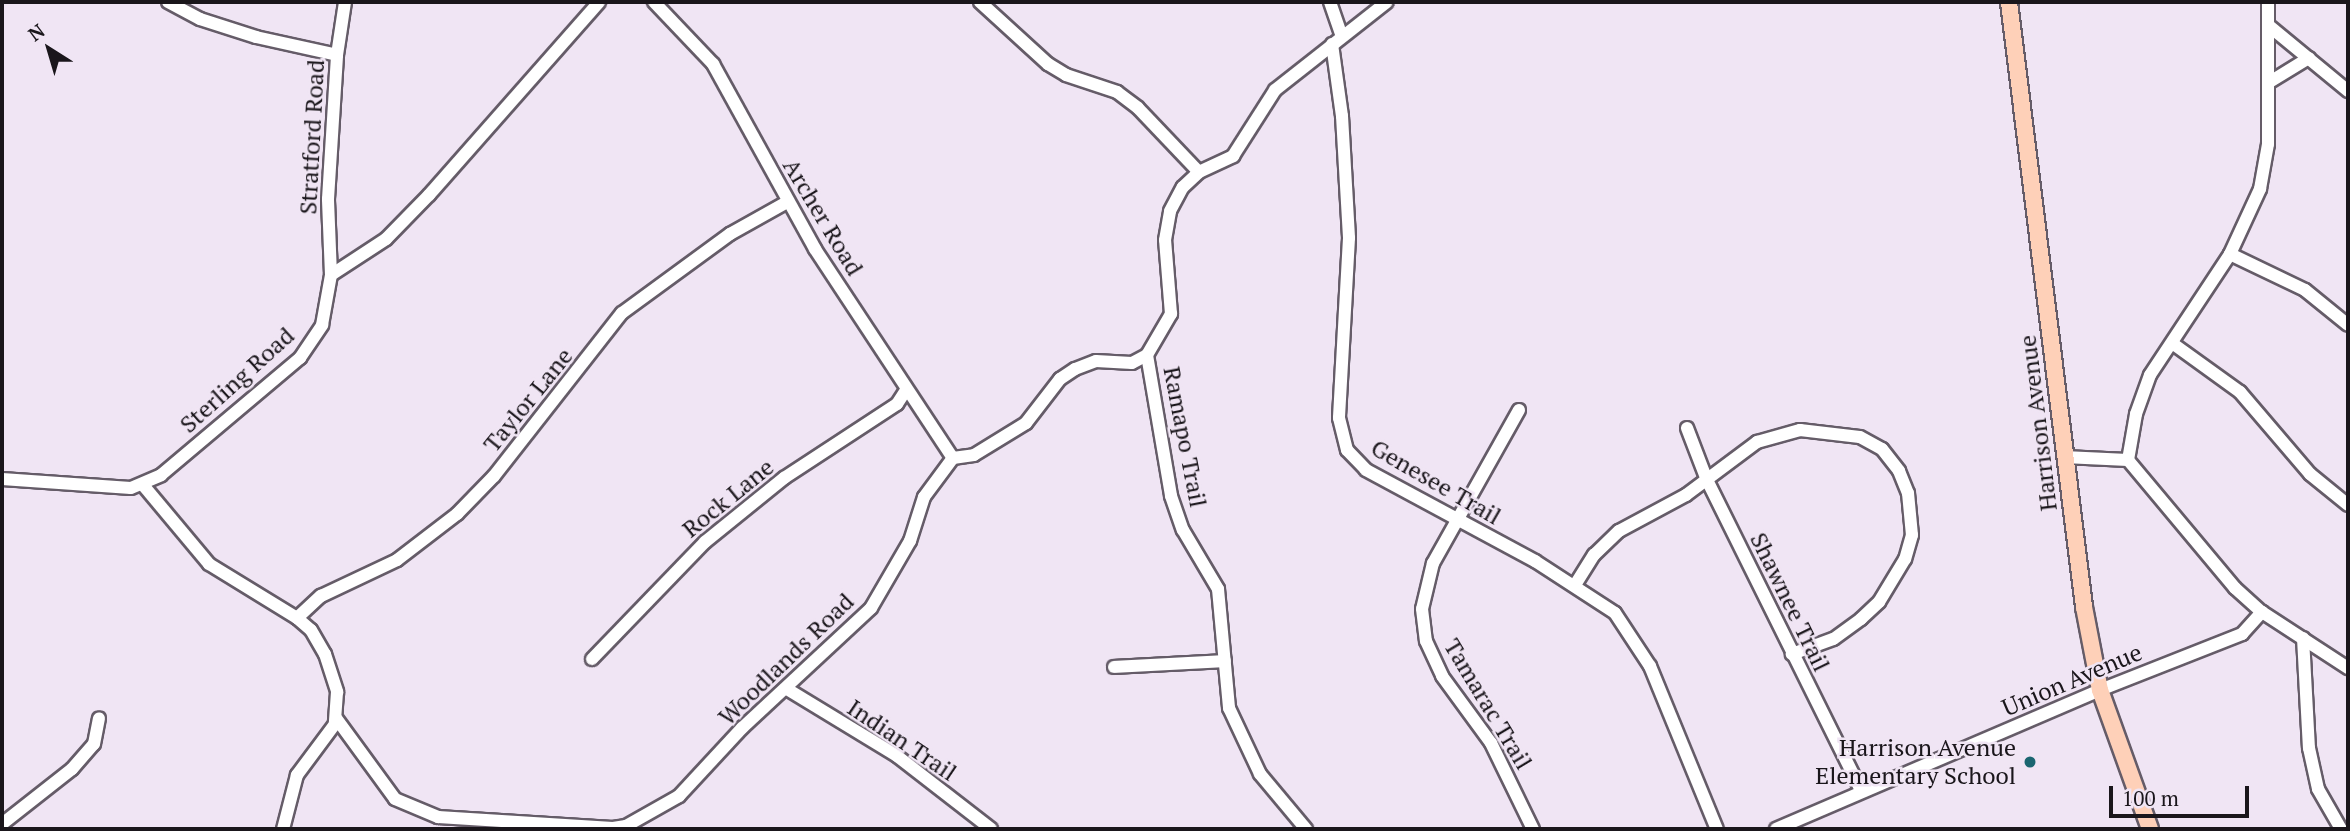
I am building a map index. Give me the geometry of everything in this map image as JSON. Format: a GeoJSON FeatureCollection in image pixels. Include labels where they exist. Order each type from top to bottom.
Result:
{"type":"FeatureCollection","features":[{"type":"Feature","properties":{"kind":"main road","name":"Harrison Avenue"},"geometry":{"type":"LineString","coordinates":[[2009,2],[2064,457],[2100,690],[2150,829]]}},
{"type":"Feature","properties":{"kind":"street"},"geometry":{"type":"LineString","coordinates":[[168,2],[200,19],[256,37],[337,55]]}},
{"type":"Feature","properties":{"kind":"street","name":"Stratford Road"},"geometry":{"type":"LineString","coordinates":[[331,275],[328,199],[337,55],[345,2]]}},
{"type":"Feature","properties":{"kind":"street"},"geometry":{"type":"LineString","coordinates":[[331,275],[386,239],[599,2]]}},
{"type":"Feature","properties":{"kind":"street","name":"Archer Road"},"geometry":{"type":"LineString","coordinates":[[654,2],[713,64],[788,202],[906,390],[953,458]]}},
{"type":"Feature","properties":{"kind":"street"},"geometry":{"type":"LineString","coordinates":[[980,2],[1048,64],[1066,75],[1117,92],[1138,108],[1199,172]]}},
{"type":"Feature","properties":{"kind":"street"},"geometry":{"type":"LineString","coordinates":[[1329,2],[1337,40]]}},
{"type":"Feature","properties":{"kind":"street"},"geometry":{"type":"LineString","coordinates":[[953,458],[974,454],[1026,423],[1060,379],[1075,369],[1096,361],[1132,363],[1147,355],[1171,314],[1164,265],[1170,211],[1183,187],[1199,172],[1233,156],[1266,100],[1387,2]]}},
{"type":"Feature","properties":{"kind":"street"},"geometry":{"type":"LineString","coordinates":[[2128,460],[2136,414],[2150,375],[2230,254],[2260,189],[2268,144],[2268,2]]}},
{"type":"Feature","properties":{"kind":"street"},"geometry":{"type":"LineString","coordinates":[[2268,25],[2348,91]]}},
{"type":"Feature","properties":{"kind":"street","name":"Genesee Trail"},"geometry":{"type":"LineString","coordinates":[[1337,40],[1349,238],[1340,436],[1366,470],[1575,585],[1615,613],[1650,666],[1717,829]]}},
{"type":"Feature","properties":{"kind":"street"},"geometry":{"type":"LineString","coordinates":[[2268,83],[2309,58]]}},
{"type":"Feature","properties":{"kind":"street","name":"Taylor Lane"},"geometry":{"type":"LineString","coordinates":[[297,618],[321,596],[362,581],[397,561],[457,514],[501,467],[622,313],[730,234],[788,202]]}},
{"type":"Feature","properties":{"kind":"street"},"geometry":{"type":"LineString","coordinates":[[2230,254],[2305,290],[2348,325]]}},
{"type":"Feature","properties":{"kind":"street","name":"Sterling Road"},"geometry":{"type":"LineString","coordinates":[[143,485],[300,358],[322,325],[331,275]]}},
{"type":"Feature","properties":{"kind":"street"},"geometry":{"type":"LineString","coordinates":[[2172,343],[2240,392],[2311,474],[2348,505]]}},
{"type":"Feature","properties":{"kind":"street","name":"Ramapo Trail"},"geometry":{"type":"LineString","coordinates":[[1147,355],[1171,496],[1183,530],[1217,589],[1229,708],[1251,758],[1270,789],[1306,829]]}},
{"type":"Feature","properties":{"kind":"street","name":"Rock Lane"},"geometry":{"type":"LineString","coordinates":[[592,659],[705,542],[784,478],[897,404],[906,390]]}},
{"type":"Feature","properties":{"kind":"street","name":"Tamarac Trail"},"geometry":{"type":"LineString","coordinates":[[1519,410],[1427,578],[1422,609],[1426,641],[1442,676],[1492,743],[1533,829]]}},
{"type":"Feature","properties":{"kind":"street","name":"Shawnee Trail"},"geometry":{"type":"LineString","coordinates":[[1686,428],[1707,480],[1862,792]]}},
{"type":"Feature","properties":{"kind":"street"},"geometry":{"type":"LineString","coordinates":[[1575,585],[1594,555],[1619,531],[1707,480],[1745,449],[1800,430],[1860,437],[1882,449],[1899,471],[1912,514],[1905,559],[1878,602],[1861,619],[1833,639],[1792,654]]}},
{"type":"Feature","properties":{"kind":"street"},"geometry":{"type":"LineString","coordinates":[[2064,457],[2128,460],[2159,493],[2195,544],[2262,612],[2348,668]]}},
{"type":"Feature","properties":{"kind":"street","name":"Woodlands Road"},"geometry":{"type":"LineString","coordinates":[[336,718],[372,769],[403,804],[462,820],[613,828],[626,826],[679,796],[742,728],[871,608],[904,553],[924,497],[953,458]]}},
{"type":"Feature","properties":{"kind":"street"},"geometry":{"type":"LineString","coordinates":[[2,479],[91,488],[143,485],[209,564],[297,618],[317,638],[332,671],[336,718],[297,775],[283,829]]}},
{"type":"Feature","properties":{"kind":"street","name":"Union Avenue"},"geometry":{"type":"LineString","coordinates":[[1776,829],[2100,690],[2242,634],[2262,612]]}},
{"type":"Feature","properties":{"kind":"street"},"geometry":{"type":"LineString","coordinates":[[2302,638],[2309,748],[2318,789],[2341,829]]}},
{"type":"Feature","properties":{"kind":"street"},"geometry":{"type":"LineString","coordinates":[[1114,667],[1225,660]]}},
{"type":"Feature","properties":{"kind":"street","name":"Indian Trail"},"geometry":{"type":"LineString","coordinates":[[787,689],[897,757],[991,829]]}},
{"type":"Feature","properties":{"kind":"street"},"geometry":{"type":"LineString","coordinates":[[2,824],[72,769],[94,744],[99,718]]}},
{"type":"Feature","properties":{"kind":"place","name":"Harrison Avenue Elementary School"},"geometry":{"type":"Point","coordinates":[2030,762]}}]}
